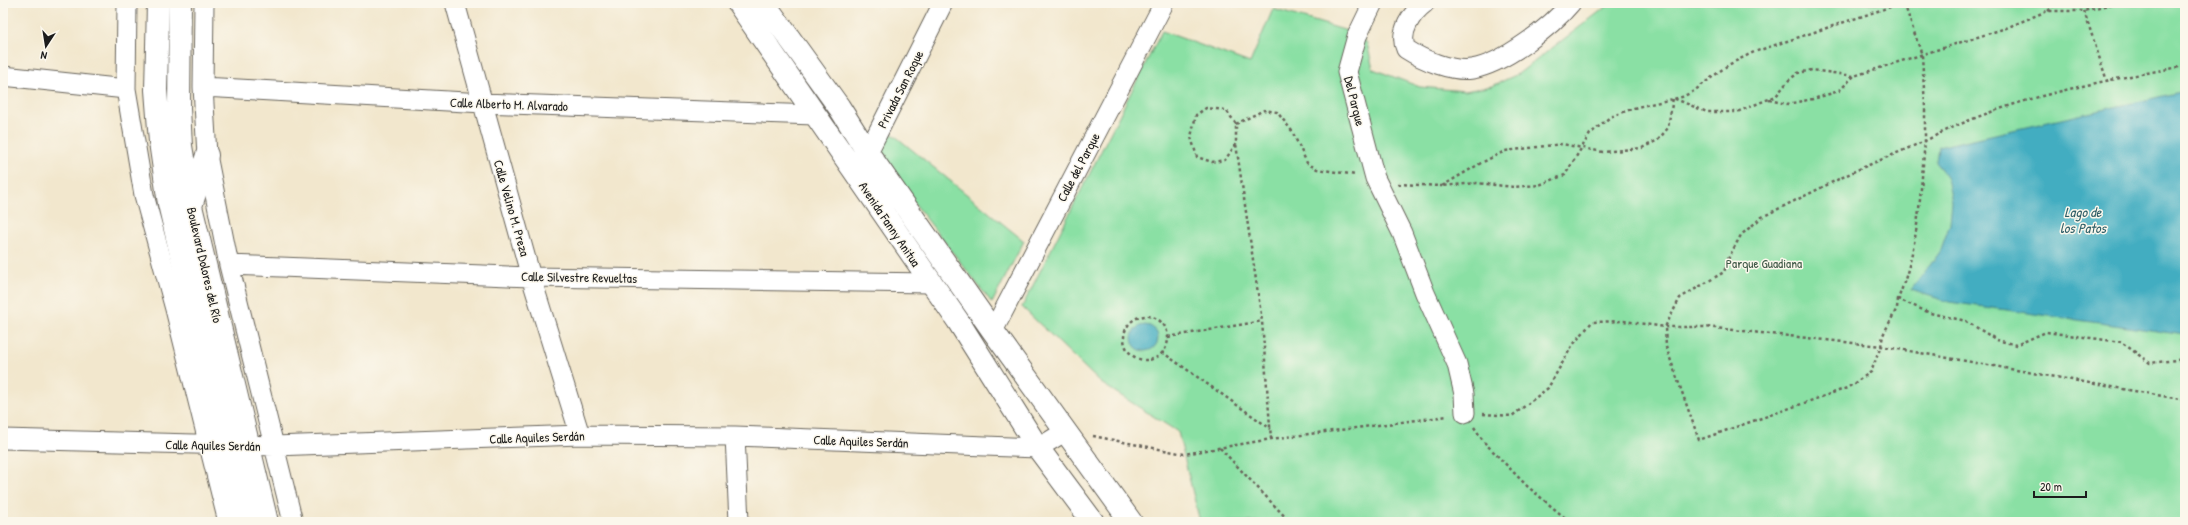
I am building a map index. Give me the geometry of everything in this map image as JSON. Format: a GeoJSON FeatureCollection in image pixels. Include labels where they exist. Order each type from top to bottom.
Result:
{"type":"FeatureCollection","features":[{"type":"Feature","properties":{"kind":"main road","name":"Boulevard Dolores del Río"},"geometry":{"type":"LineString","coordinates":[[158,3],[156,90],[160,142],[169,204],[218,446],[245,522]]}},
{"type":"Feature","properties":{"kind":"main road","name":"Boulevard Dolores del Río"},"geometry":{"type":"LineString","coordinates":[[180,3],[179,116],[181,146],[191,206],[267,522]]}},
{"type":"Feature","properties":{"kind":"main road","name":"Avenida Fanny Anitua"},"geometry":{"type":"LineString","coordinates":[[738,3],[930,283],[958,321],[1038,448],[1093,522]]}},
{"type":"Feature","properties":{"kind":"main road","name":"Avenida Fanny Anitua"},"geometry":{"type":"LineString","coordinates":[[764,3],[839,107],[868,153],[993,331],[1131,522]]}},
{"type":"Feature","properties":{"kind":"main road"},"geometry":{"type":"LineString","coordinates":[[191,206],[207,155]]}},
{"type":"Feature","properties":{"kind":"main road"},"geometry":{"type":"LineString","coordinates":[[958,321],[973,331],[993,331]]}},
{"type":"Feature","properties":{"kind":"street"},"geometry":{"type":"LineString","coordinates":[[127,3],[126,89],[144,195],[175,309],[218,446],[228,522]]}},
{"type":"Feature","properties":{"kind":"street"},"geometry":{"type":"LineString","coordinates":[[204,3],[203,87],[207,155],[229,265],[293,522]]}},
{"type":"Feature","properties":{"kind":"street","name":"Calle Velino M. Preza"},"geometry":{"type":"LineString","coordinates":[[455,3],[531,277],[580,435]]}},
{"type":"Feature","properties":{"kind":"street","name":"Privada San Roque"},"geometry":{"type":"LineString","coordinates":[[856,175],[943,3]]}},
{"type":"Feature","properties":{"kind":"street","name":"Calle del Parque"},"geometry":{"type":"LineString","coordinates":[[993,331],[1164,3]]}},
{"type":"Feature","properties":{"kind":"street","name":"Del Parque"},"geometry":{"type":"LineString","coordinates":[[1373,3],[1357,36],[1347,72],[1375,178],[1402,233],[1457,364],[1464,394],[1465,413]]}},
{"type":"Feature","properties":{"kind":"street"},"geometry":{"type":"LineString","coordinates":[[1425,3],[1417,9],[1411,18],[1403,36],[1406,49],[1450,68],[1471,69],[1493,63],[1531,38],[1560,16],[1571,3]]}},
{"type":"Feature","properties":{"kind":"street"},"geometry":{"type":"LineString","coordinates":[[3,76],[126,89]]}},
{"type":"Feature","properties":{"kind":"street","name":"Calle Alberto M. Alvarado"},"geometry":{"type":"LineString","coordinates":[[203,87],[483,103],[815,115]]}},
{"type":"Feature","properties":{"kind":"street","name":"Calle Silvestre Revueltas"},"geometry":{"type":"LineString","coordinates":[[229,265],[531,277],[930,283]]}},
{"type":"Feature","properties":{"kind":"street"},"geometry":{"type":"LineString","coordinates":[[1038,448],[1066,431]]}},
{"type":"Feature","properties":{"kind":"street","name":"Calle Aquiles Serdán"},"geometry":{"type":"LineString","coordinates":[[3,439],[218,446],[274,446],[580,435],[735,436],[1038,448]]}},
{"type":"Feature","properties":{"kind":"street"},"geometry":{"type":"LineString","coordinates":[[735,436],[739,522]]}},
{"type":"Feature","properties":{"kind":"path"},"geometry":{"type":"LineString","coordinates":[[1236,124],[1264,110],[1277,112],[1292,131],[1307,163],[1317,169],[1375,178],[1395,184],[1442,186],[1476,183],[1514,187],[1539,185],[1566,175],[1590,134],[1610,117],[1637,107],[1682,96],[1694,91],[1728,65],[1754,52],[1903,3],[1922,55],[1925,141],[1916,241],[1909,270],[1898,299],[1897,308],[1883,335],[1881,346],[1871,372],[1847,388],[1699,440],[1666,347],[1665,327],[1680,298],[1724,272],[1737,242],[1754,223],[1773,211],[1857,170],[1925,141],[1950,128],[1996,109],[2053,93],[2185,66]]}},
{"type":"Feature","properties":{"kind":"path"},"geometry":{"type":"LineString","coordinates":[[1442,186],[1481,162],[1505,151],[1562,144],[1580,149],[1603,152],[1621,152],[1642,148],[1658,140],[1668,128],[1673,98],[1707,112],[1737,112],[1770,100],[1776,96],[1789,80],[1798,73],[1812,70],[1854,76],[2006,28],[2047,11],[2057,3]]}},
{"type":"Feature","properties":{"kind":"path"},"geometry":{"type":"LineString","coordinates":[[2047,11],[2083,11],[2116,3]]}},
{"type":"Feature","properties":{"kind":"path"},"geometry":{"type":"LineString","coordinates":[[2083,11],[2107,81]]}},
{"type":"Feature","properties":{"kind":"path"},"geometry":{"type":"LineString","coordinates":[[1770,100],[1788,104],[1814,99],[1839,91],[1854,76]]}},
{"type":"Feature","properties":{"kind":"path"},"geometry":{"type":"LineString","coordinates":[[1236,144],[1225,160],[1212,162],[1197,157],[1191,137],[1196,115],[1206,108],[1226,110],[1236,124],[1236,144],[1262,321],[1271,439]]}},
{"type":"Feature","properties":{"kind":"path"},"geometry":{"type":"LineString","coordinates":[[1898,299],[1930,313],[1966,321],[1997,340],[2016,345],[2046,332],[2121,342],[2150,363],[2185,359]]}},
{"type":"Feature","properties":{"kind":"path"},"geometry":{"type":"LineString","coordinates":[[1150,317],[1162,324],[1168,337],[1162,352],[1150,360],[1136,358],[1130,354],[1124,342],[1126,328],[1136,318],[1150,317]]}},
{"type":"Feature","properties":{"kind":"path"},"geometry":{"type":"LineString","coordinates":[[1168,337],[1262,321]]}},
{"type":"Feature","properties":{"kind":"path"},"geometry":{"type":"LineString","coordinates":[[1066,431],[1184,454],[1271,439],[1465,413],[1512,416],[1548,388],[1572,346],[1592,322],[1624,321],[1665,327],[1706,327],[1881,346],[2185,400]]}},
{"type":"Feature","properties":{"kind":"path"},"geometry":{"type":"LineString","coordinates":[[1162,352],[1271,429]]}},
{"type":"Feature","properties":{"kind":"path"},"geometry":{"type":"LineString","coordinates":[[1465,413],[1484,442],[1521,481],[1570,522]]}},
{"type":"Feature","properties":{"kind":"path"},"geometry":{"type":"LineString","coordinates":[[1220,448],[1290,522]]}},
{"type":"Feature","properties":{"kind":"green space","name":"Parque Guadiana"},"geometry":{"type":"Polygon","coordinates":[[[1611,3],[2185,3],[2185,522],[1200,522],[1178,432],[1101,383],[1022,307],[1162,31],[1250,63],[1273,9],[1351,32],[1367,43],[1373,69],[1420,87],[1465,91],[1492,86],[1518,74],[1611,3]]]}},
{"type":"Feature","properties":{"kind":"green space"},"geometry":{"type":"Polygon","coordinates":[[[889,131],[1024,241],[992,303],[877,155],[889,131]]]}},
{"type":"Feature","properties":{"kind":"water","name":"Lago de los Patos"},"geometry":{"type":"Polygon","coordinates":[[[2185,91],[2185,335],[1949,302],[1911,290],[1940,252],[1950,224],[1952,202],[1947,178],[1936,162],[1938,147],[2185,91]]]}},
{"type":"Feature","properties":{"kind":"water"},"geometry":{"type":"Polygon","coordinates":[[[1145,325],[1154,329],[1158,338],[1154,347],[1145,351],[1136,347],[1132,338],[1136,329],[1145,325]]]}}]}
